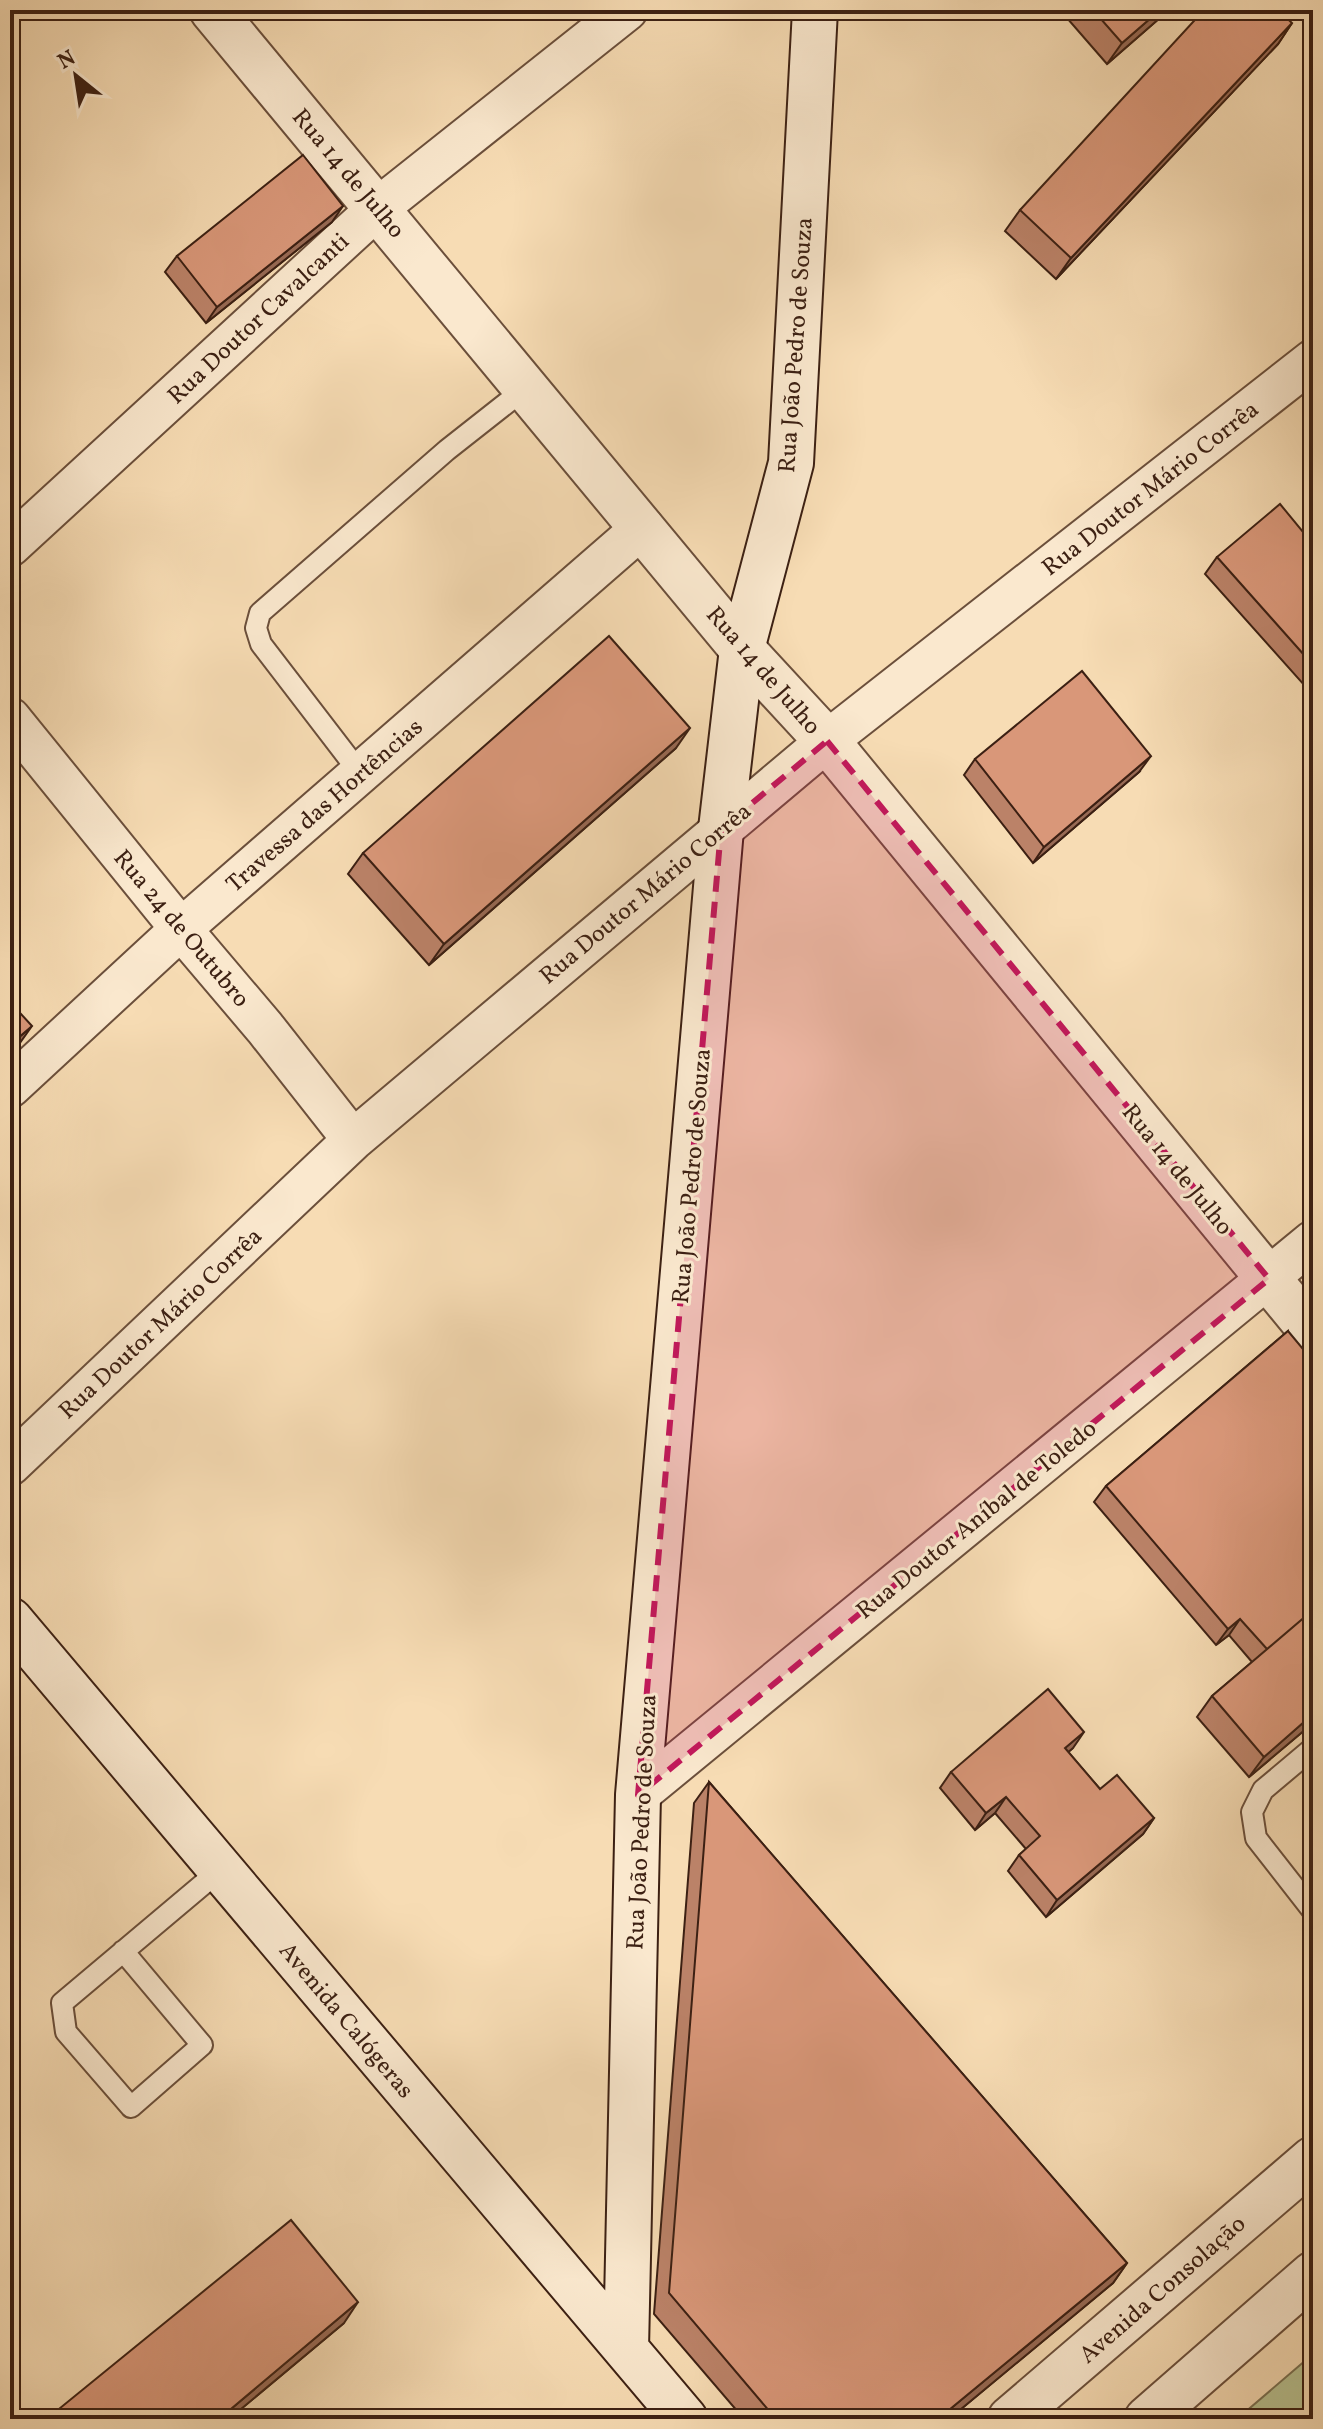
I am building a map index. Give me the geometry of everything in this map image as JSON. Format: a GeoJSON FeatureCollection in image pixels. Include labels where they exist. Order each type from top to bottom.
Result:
{"type":"FeatureCollection","features":[{"type":"Feature","properties":{"kind":"main road","name":"Rua 14 de Julho"},"geometry":{"type":"LineString","coordinates":[[212,10],[742,649],[827,741],[1313,1333]]}},
{"type":"Feature","properties":{"kind":"main road","name":"Rua João Pedro de Souza"},"geometry":{"type":"LineString","coordinates":[[626,2349],[638,1795],[721,829],[742,649],[791,463],[815,10]]}},
{"type":"Feature","properties":{"kind":"main road","name":"Avenida Calógeras"},"geometry":{"type":"LineString","coordinates":[[10,1620],[685,2419]]}},
{"type":"Feature","properties":{"kind":"main road","name":"Avenida Consolação"},"geometry":{"type":"LineString","coordinates":[[1010,2419],[1313,2159]]}},
{"type":"Feature","properties":{"kind":"main road"},"geometry":{"type":"LineString","coordinates":[[1147,2419],[1313,2274]]}},
{"type":"Feature","properties":{"kind":"street","name":"Rua Doutor Cavalcanti"},"geometry":{"type":"LineString","coordinates":[[10,546],[378,208],[627,10]]}},
{"type":"Feature","properties":{"kind":"street","name":"Rua Doutor Mário Corrêa"},"geometry":{"type":"LineString","coordinates":[[10,1465],[353,1140],[827,741],[1313,360]]}},
{"type":"Feature","properties":{"kind":"street","name":"Travessa das Hortências"},"geometry":{"type":"LineString","coordinates":[[10,1087],[181,929],[643,527]]}},
{"type":"Feature","properties":{"kind":"street","name":"Rua 24 de Outubro"},"geometry":{"type":"LineString","coordinates":[[10,718],[353,1140]]}},
{"type":"Feature","properties":{"kind":"street","name":"Rua Doutor Aníbal de Toledo"},"geometry":{"type":"LineString","coordinates":[[638,1795],[1313,1241]]}},
{"type":"Feature","properties":{"kind":"lane"},"geometry":{"type":"LineString","coordinates":[[360,773],[261,644],[256,628],[260,613],[447,450],[527,387]]}},
{"type":"Feature","properties":{"kind":"lane"},"geometry":{"type":"LineString","coordinates":[[1313,1748],[1263,1790],[1252,1812],[1256,1838],[1313,1911]]}},
{"type":"Feature","properties":{"kind":"lane"},"geometry":{"type":"LineString","coordinates":[[123,1951],[202,2045],[131,2107],[66,2032],[62,2003],[123,1951],[220,1870]]}},
{"type":"Feature","properties":{"kind":"highlighted area"},"geometry":{"type":"Polygon","coordinates":[[[827,741],[1269,1279],[638,1795],[721,829],[827,741]]]}},
{"type":"Feature","properties":{"kind":"green space"},"geometry":{"type":"Polygon","coordinates":[[[1313,2354],[1313,2419],[1237,2419],[1313,2354]]]}},
{"type":"Feature","properties":{"kind":"building"},"geometry":{"type":"Polygon","coordinates":[[[1093,10],[1160,10],[1122,43],[1093,10]]]}},
{"type":"Feature","properties":{"kind":"building"},"geometry":{"type":"Polygon","coordinates":[[[1204,10],[1278,10],[1292,23],[1071,258],[1020,210],[1204,10]]]}},
{"type":"Feature","properties":{"kind":"building"},"geometry":{"type":"Polygon","coordinates":[[[303,155],[343,206],[217,307],[177,256],[303,155]]]}},
{"type":"Feature","properties":{"kind":"building"},"geometry":{"type":"Polygon","coordinates":[[[1280,504],[1313,544],[1313,665],[1217,557],[1280,504]]]}},
{"type":"Feature","properties":{"kind":"building"},"geometry":{"type":"Polygon","coordinates":[[[609,636],[690,728],[444,944],[363,853],[609,636]]]}},
{"type":"Feature","properties":{"kind":"building"},"geometry":{"type":"Polygon","coordinates":[[[1082,671],[1151,756],[1044,847],[975,759],[1082,671]]]}},
{"type":"Feature","properties":{"kind":"building"},"geometry":{"type":"Polygon","coordinates":[[[10,1002],[32,1026],[10,1045],[10,1002]]]}},
{"type":"Feature","properties":{"kind":"building"},"geometry":{"type":"Polygon","coordinates":[[[1288,1331],[1313,1361],[1313,1610],[1267,1649],[1240,1619],[1228,1629],[1106,1486],[1288,1331]]]}},
{"type":"Feature","properties":{"kind":"building"},"geometry":{"type":"Polygon","coordinates":[[[1313,1610],[1313,1714],[1264,1757],[1212,1696],[1313,1610]]]}},
{"type":"Feature","properties":{"kind":"building"},"geometry":{"type":"Polygon","coordinates":[[[1048,1689],[1084,1732],[1065,1748],[1100,1789],[1117,1775],[1154,1818],[1057,1900],[1019,1855],[1040,1836],[1006,1797],[986,1813],[951,1772],[1048,1689]]]}},
{"type":"Feature","properties":{"kind":"building"},"geometry":{"type":"Polygon","coordinates":[[[709,1782],[1127,2263],[938,2419],[776,2419],[669,2293],[709,1782]]]}},
{"type":"Feature","properties":{"kind":"building"},"geometry":{"type":"Polygon","coordinates":[[[291,2220],[358,2302],[219,2419],[60,2419],[54,2413],[291,2220]]]}}]}
